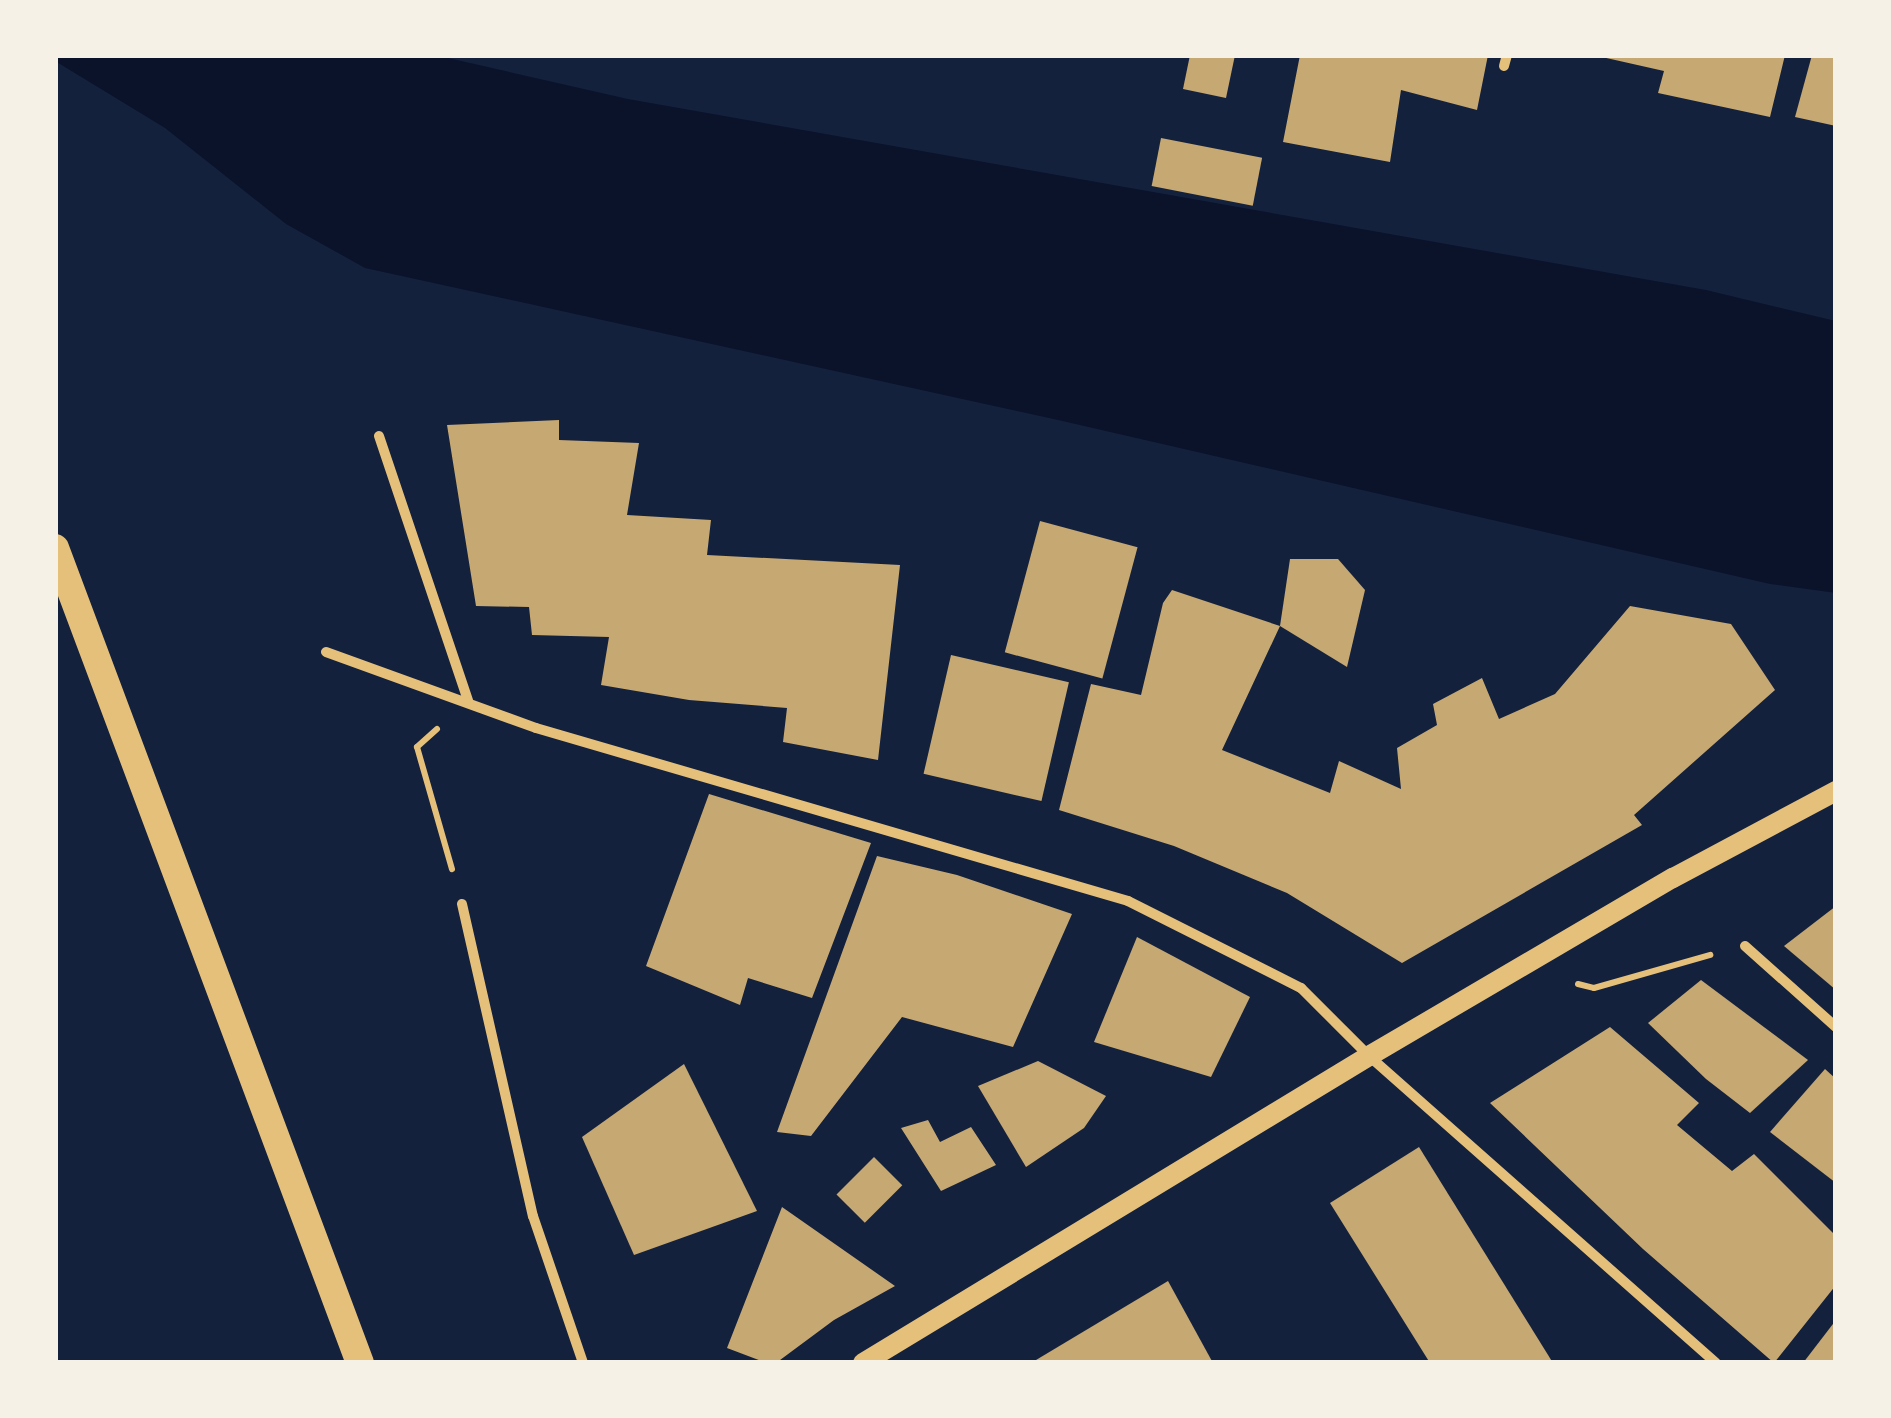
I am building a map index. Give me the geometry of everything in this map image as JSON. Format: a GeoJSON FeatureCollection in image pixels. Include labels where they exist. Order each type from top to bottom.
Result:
{"type":"FeatureCollection","features":[{"type":"Feature","properties":{"kind":"highway"},"geometry":{"type":"LineString","coordinates":[[55,548],[357,1354]]}},
{"type":"Feature","properties":{"kind":"main road"},"geometry":{"type":"LineString","coordinates":[[863,1363],[1369,1056],[1673,878],[1836,792]]}},
{"type":"Feature","properties":{"kind":"street"},"geometry":{"type":"LineString","coordinates":[[379,436],[468,700]]}},
{"type":"Feature","properties":{"kind":"street"},"geometry":{"type":"LineString","coordinates":[[326,652],[468,700],[536,728],[1128,901],[1302,988],[1369,1056],[1716,1363]]}},
{"type":"Feature","properties":{"kind":"street"},"geometry":{"type":"LineString","coordinates":[[462,904],[533,1216],[583,1363]]}},
{"type":"Feature","properties":{"kind":"street"},"geometry":{"type":"LineString","coordinates":[[1745,946],[1836,1027]]}},
{"type":"Feature","properties":{"kind":"path"},"geometry":{"type":"LineString","coordinates":[[418,748],[462,904]]}},
{"type":"Feature","properties":{"kind":"path"},"geometry":{"type":"LineString","coordinates":[[1520,970],[1594,988],[1745,946]]}},
{"type":"Feature","properties":{"kind":"water"},"geometry":{"type":"Polygon","coordinates":[[[55,55],[435,55],[628,99],[1706,290],[1836,321],[1836,593],[1770,584],[1058,420],[365,268],[286,224],[165,128],[55,61],[55,55]]]}},
{"type":"Feature","properties":{"kind":"building"},"geometry":{"type":"Polygon","coordinates":[[[1190,55],[1235,55],[1226,98],[1183,89],[1190,55]]]}},
{"type":"Feature","properties":{"kind":"building"},"geometry":{"type":"Polygon","coordinates":[[[1300,55],[1488,55],[1477,110],[1401,90],[1390,162],[1283,142],[1300,55]]]}},
{"type":"Feature","properties":{"kind":"building"},"geometry":{"type":"Polygon","coordinates":[[[1593,55],[1785,55],[1770,117],[1658,93],[1664,71],[1593,55]]]}},
{"type":"Feature","properties":{"kind":"building"},"geometry":{"type":"Polygon","coordinates":[[[1812,55],[1836,55],[1836,126],[1795,117],[1812,55]]]}},
{"type":"Feature","properties":{"kind":"building"},"geometry":{"type":"Polygon","coordinates":[[[1161,138],[1262,158],[1253,206],[1152,186],[1161,138]]]}},
{"type":"Feature","properties":{"kind":"building"},"geometry":{"type":"Polygon","coordinates":[[[559,420],[559,440],[639,443],[627,515],[711,520],[707,555],[900,565],[878,760],[783,742],[787,708],[689,700],[601,685],[609,637],[532,635],[529,607],[476,606],[447,425],[559,420]]]}},
{"type":"Feature","properties":{"kind":"building"},"geometry":{"type":"Polygon","coordinates":[[[1040,521],[1138,547],[1102,679],[1005,652],[1040,521]]]}},
{"type":"Feature","properties":{"kind":"building"},"geometry":{"type":"Polygon","coordinates":[[[1290,559],[1338,559],[1365,590],[1347,667],[1280,626],[1290,559]]]}},
{"type":"Feature","properties":{"kind":"building"},"geometry":{"type":"Polygon","coordinates":[[[1172,590],[1280,626],[1222,750],[1330,793],[1339,761],[1401,789],[1397,748],[1437,725],[1433,704],[1482,678],[1499,719],[1555,694],[1630,606],[1731,624],[1775,690],[1634,815],[1642,825],[1402,963],[1287,893],[1174,846],[1059,810],[1091,684],[1141,695],[1163,603],[1172,590]]]}},
{"type":"Feature","properties":{"kind":"building"},"geometry":{"type":"Polygon","coordinates":[[[951,655],[1069,682],[1041,801],[924,774],[951,655]]]}},
{"type":"Feature","properties":{"kind":"building"},"geometry":{"type":"Polygon","coordinates":[[[709,794],[871,843],[812,998],[748,978],[740,1005],[646,966],[709,794]]]}},
{"type":"Feature","properties":{"kind":"building"},"geometry":{"type":"Polygon","coordinates":[[[877,856],[957,875],[1072,914],[1013,1047],[902,1017],[811,1136],[777,1132],[877,856]]]}},
{"type":"Feature","properties":{"kind":"building"},"geometry":{"type":"Polygon","coordinates":[[[1836,906],[1836,990],[1784,946],[1836,906]]]}},
{"type":"Feature","properties":{"kind":"building"},"geometry":{"type":"Polygon","coordinates":[[[1137,937],[1250,997],[1211,1077],[1094,1042],[1137,937]]]}},
{"type":"Feature","properties":{"kind":"building"},"geometry":{"type":"Polygon","coordinates":[[[1701,980],[1808,1060],[1750,1113],[1706,1079],[1648,1023],[1701,980]]]}},
{"type":"Feature","properties":{"kind":"building"},"geometry":{"type":"Polygon","coordinates":[[[1610,1027],[1699,1103],[1677,1125],[1732,1171],[1754,1154],[1836,1236],[1836,1285],[1774,1363],[1643,1249],[1490,1103],[1610,1027]]]}},
{"type":"Feature","properties":{"kind":"building"},"geometry":{"type":"Polygon","coordinates":[[[1038,1061],[1106,1096],[1084,1128],[1026,1167],[978,1086],[1038,1061]]]}},
{"type":"Feature","properties":{"kind":"building"},"geometry":{"type":"Polygon","coordinates":[[[684,1064],[757,1211],[634,1255],[582,1137],[684,1064]]]}},
{"type":"Feature","properties":{"kind":"building"},"geometry":{"type":"Polygon","coordinates":[[[1825,1069],[1836,1079],[1836,1183],[1770,1132],[1825,1069]]]}},
{"type":"Feature","properties":{"kind":"building"},"geometry":{"type":"Polygon","coordinates":[[[928,1120],[940,1142],[971,1127],[996,1165],[941,1191],[901,1128],[928,1120]]]}},
{"type":"Feature","properties":{"kind":"building"},"geometry":{"type":"Polygon","coordinates":[[[1419,1147],[1553,1363],[1430,1363],[1330,1203],[1419,1147]]]}},
{"type":"Feature","properties":{"kind":"building"},"geometry":{"type":"Polygon","coordinates":[[[874,1157],[902,1185],[865,1223],[837,1194],[874,1157]]]}},
{"type":"Feature","properties":{"kind":"building"},"geometry":{"type":"Polygon","coordinates":[[[782,1207],[895,1286],[834,1320],[776,1363],[767,1363],[727,1348],[782,1207]]]}},
{"type":"Feature","properties":{"kind":"building"},"geometry":{"type":"Polygon","coordinates":[[[1168,1281],[1213,1363],[1031,1363],[1168,1281]]]}},
{"type":"Feature","properties":{"kind":"building"},"geometry":{"type":"Polygon","coordinates":[[[1836,1320],[1836,1363],[1803,1363],[1836,1320]]]}}]}
